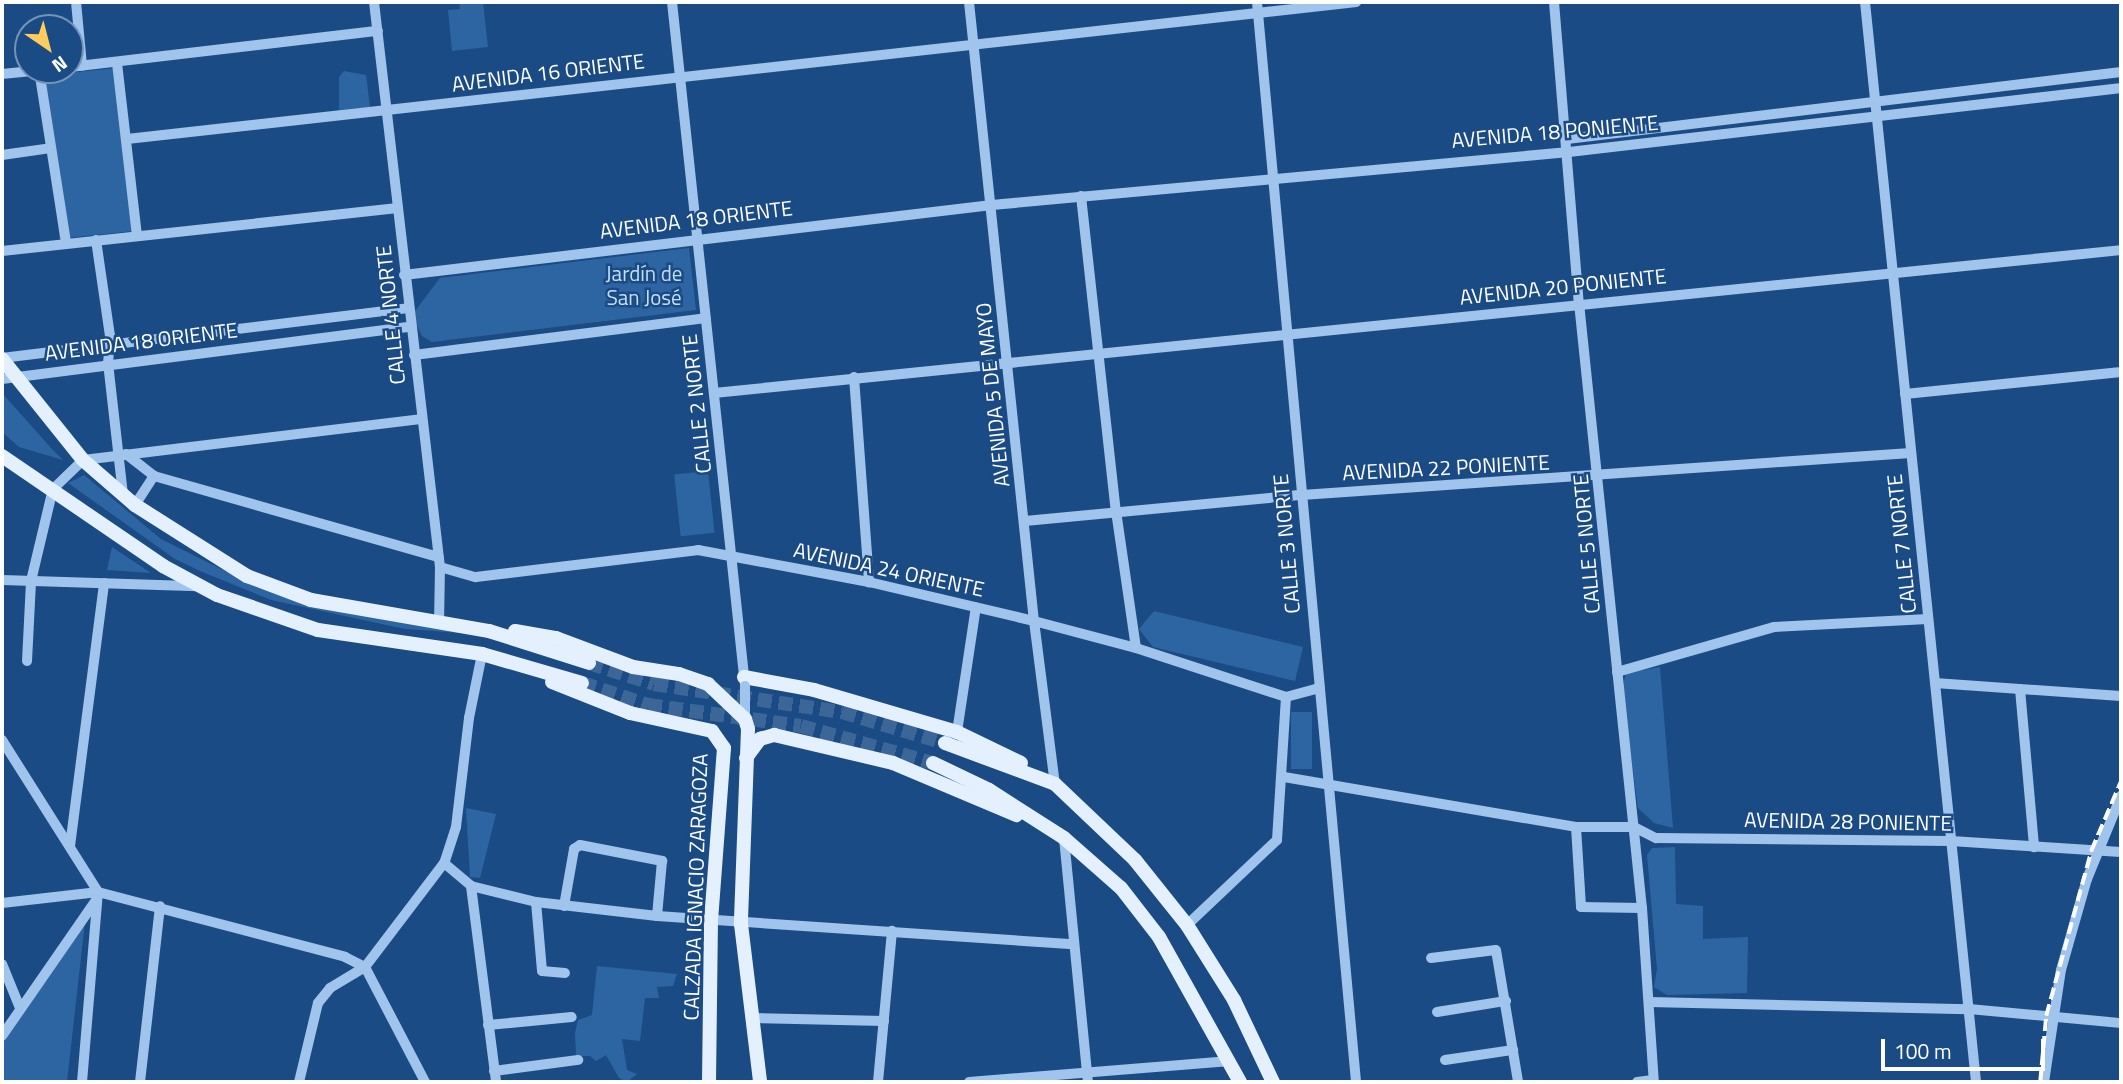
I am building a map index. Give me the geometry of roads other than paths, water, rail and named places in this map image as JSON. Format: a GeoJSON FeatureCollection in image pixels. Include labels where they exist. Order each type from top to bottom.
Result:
{"type":"FeatureCollection","features":[{"type":"Feature","properties":{"kind":"main road"},"geometry":{"type":"LineString","coordinates":[[2,358],[8,378],[83,460],[129,500],[185,540],[279,591],[439,623],[556,638],[632,667],[679,674],[708,684],[746,724],[741,924],[760,1082]]}},
{"type":"Feature","properties":{"kind":"main road"},"geometry":{"type":"LineString","coordinates":[[2,456],[163,566],[198,586],[318,630],[482,654],[582,684]]}},
{"type":"Feature","properties":{"kind":"main road"},"geometry":{"type":"LineString","coordinates":[[489,631],[589,663]]}},
{"type":"Feature","properties":{"kind":"main road","name":"CALZADA IGNACIO ZARAGOZA"},"geometry":{"type":"LineString","coordinates":[[482,654],[630,713],[687,724],[717,735],[724,748],[711,919],[709,1082]]}},
{"type":"Feature","properties":{"kind":"main road"},"geometry":{"type":"LineString","coordinates":[[744,682],[814,690],[957,732],[1055,784],[1135,860],[1187,925],[1234,1000],[1273,1082]]}},
{"type":"Feature","properties":{"kind":"main road"},"geometry":{"type":"LineString","coordinates":[[745,760],[760,739],[774,735],[893,763],[1064,838]]}},
{"type":"Feature","properties":{"kind":"main road"},"geometry":{"type":"LineString","coordinates":[[944,743],[1055,784]]}},
{"type":"Feature","properties":{"kind":"main road"},"geometry":{"type":"LineString","coordinates":[[933,763],[989,789],[1064,838],[1121,888],[1159,937],[1240,1082]]}},
{"type":"Feature","properties":{"kind":"street","name":"CALLE 4 NORTE"},"geometry":{"type":"LineString","coordinates":[[374,2],[410,327],[440,562],[439,623]]}},
{"type":"Feature","properties":{"kind":"street","name":"CALLE 2 NORTE"},"geometry":{"type":"LineString","coordinates":[[672,2],[744,682],[746,724]]}},
{"type":"Feature","properties":{"kind":"street","name":"AVENIDA 5 DE MAYO"},"geometry":{"type":"LineString","coordinates":[[969,2],[1034,621],[1055,784]]}},
{"type":"Feature","properties":{"kind":"street","name":"AVENIDA 16 ORIENTE"},"geometry":{"type":"LineString","coordinates":[[127,139],[972,44],[1257,7],[1356,2]]}},
{"type":"Feature","properties":{"kind":"street","name":"CALLE 5 NORTE"},"geometry":{"type":"LineString","coordinates":[[1554,2],[1569,152],[1579,303],[1642,908],[1653,1081]]}},
{"type":"Feature","properties":{"kind":"street","name":"CALLE 7 NORTE"},"geometry":{"type":"LineString","coordinates":[[1865,2],[1976,1082]]}},
{"type":"Feature","properties":{"kind":"street","name":"CALLE 3 NORTE"},"geometry":{"type":"LineString","coordinates":[[1257,7],[1284,334],[1302,495],[1356,1082]]}},
{"type":"Feature","properties":{"kind":"street"},"geometry":{"type":"LineString","coordinates":[[84,66],[378,32]]}},
{"type":"Feature","properties":{"kind":"street"},"geometry":{"type":"LineString","coordinates":[[117,63],[137,236]]}},
{"type":"Feature","properties":{"kind":"street"},"geometry":{"type":"LineString","coordinates":[[2117,72],[2117,88]]}},
{"type":"Feature","properties":{"kind":"street","name":"AVENIDA 18 PONIENTE"},"geometry":{"type":"LineString","coordinates":[[1567,139],[1875,105],[2117,72]]}},
{"type":"Feature","properties":{"kind":"street"},"geometry":{"type":"LineString","coordinates":[[2071,78],[2073,94]]}},
{"type":"Feature","properties":{"kind":"street"},"geometry":{"type":"LineString","coordinates":[[43,84],[66,243]]}},
{"type":"Feature","properties":{"kind":"street"},"geometry":{"type":"LineString","coordinates":[[2028,85],[2029,99]]}},
{"type":"Feature","properties":{"kind":"street","name":"AVENIDA 18 PONIENTE"},"geometry":{"type":"LineString","coordinates":[[992,205],[1272,177],[1569,152],[2117,88]]}},
{"type":"Feature","properties":{"kind":"street"},"geometry":{"type":"LineString","coordinates":[[1969,92],[1971,106]]}},
{"type":"Feature","properties":{"kind":"street"},"geometry":{"type":"LineString","coordinates":[[2,155],[51,148]]}},
{"type":"Feature","properties":{"kind":"street"},"geometry":{"type":"LineString","coordinates":[[1081,196],[1116,511],[1136,648]]}},
{"type":"Feature","properties":{"kind":"street","name":"AVENIDA 18 ORIENTE"},"geometry":{"type":"LineString","coordinates":[[404,275],[697,238],[992,205]]}},
{"type":"Feature","properties":{"kind":"street"},"geometry":{"type":"LineString","coordinates":[[2,251],[398,208]]}},
{"type":"Feature","properties":{"kind":"street"},"geometry":{"type":"LineString","coordinates":[[96,240],[109,345],[108,363],[129,500]]}},
{"type":"Feature","properties":{"kind":"street","name":"AVENIDA 20 PONIENTE"},"geometry":{"type":"LineString","coordinates":[[714,393],[2121,250]]}},
{"type":"Feature","properties":{"kind":"street","name":"AVENIDA 18 ORIENTE"},"geometry":{"type":"LineString","coordinates":[[2,358],[408,308]]}},
{"type":"Feature","properties":{"kind":"street"},"geometry":{"type":"LineString","coordinates":[[414,355],[706,318]]}},
{"type":"Feature","properties":{"kind":"street","name":"AVENIDA 18 ORIENTE"},"geometry":{"type":"LineString","coordinates":[[8,378],[108,363],[410,327]]}},
{"type":"Feature","properties":{"kind":"street"},"geometry":{"type":"LineString","coordinates":[[1905,394],[2121,372]]}},
{"type":"Feature","properties":{"kind":"street"},"geometry":{"type":"LineString","coordinates":[[854,377],[869,582]]}},
{"type":"Feature","properties":{"kind":"street"},"geometry":{"type":"LineString","coordinates":[[27,661],[31,581],[53,489],[83,460],[421,419]]}},
{"type":"Feature","properties":{"kind":"street","name":"AVENIDA 22 PONIENTE"},"geometry":{"type":"LineString","coordinates":[[1025,521],[1302,495],[1599,477],[1911,453]]}},
{"type":"Feature","properties":{"kind":"street","name":"AVENIDA 24 ORIENTE"},"geometry":{"type":"LineString","coordinates":[[123,454],[154,476],[440,562],[475,577],[686,550],[731,556],[869,582],[1034,621],[1136,648],[1286,697]]}},
{"type":"Feature","properties":{"kind":"street"},"geometry":{"type":"LineString","coordinates":[[129,500],[154,476]]}},
{"type":"Feature","properties":{"kind":"street"},"geometry":{"type":"LineString","coordinates":[[2,580],[198,586]]}},
{"type":"Feature","properties":{"kind":"street"},"geometry":{"type":"LineString","coordinates":[[70,846],[104,583]]}},
{"type":"Feature","properties":{"kind":"street"},"geometry":{"type":"LineString","coordinates":[[957,732],[976,607]]}},
{"type":"Feature","properties":{"kind":"street"},"geometry":{"type":"LineString","coordinates":[[1617,672],[1774,627],[1928,619]]}},
{"type":"Feature","properties":{"kind":"street"},"geometry":{"type":"LineString","coordinates":[[299,1082],[318,1003],[330,988],[365,967],[444,863],[456,827],[469,718],[482,654]]}},
{"type":"Feature","properties":{"kind":"street"},"geometry":{"type":"LineString","coordinates":[[1935,683],[2121,696]]}},
{"type":"Feature","properties":{"kind":"street"},"geometry":{"type":"LineString","coordinates":[[1187,925],[1277,840],[1284,777],[1286,697],[1320,688]]}},
{"type":"Feature","properties":{"kind":"street"},"geometry":{"type":"LineString","coordinates":[[2020,689],[2034,847]]}},
{"type":"Feature","properties":{"kind":"street"},"geometry":{"type":"LineString","coordinates":[[3,744],[70,846],[97,895],[82,1082]]}},
{"type":"Feature","properties":{"kind":"street","name":"AVENIDA 28 PONIENTE"},"geometry":{"type":"LineString","coordinates":[[1284,777],[1327,782],[1576,827],[1634,827],[1656,838],[1951,841],[2121,852]]}},
{"type":"Feature","properties":{"kind":"street"},"geometry":{"type":"LineString","coordinates":[[2044,1082],[2051,1017],[2096,851],[2121,796]]}},
{"type":"Feature","properties":{"kind":"street"},"geometry":{"type":"LineString","coordinates":[[1576,827],[1581,907],[1642,908]]}},
{"type":"Feature","properties":{"kind":"street"},"geometry":{"type":"LineString","coordinates":[[1064,838],[1088,1082]]}},
{"type":"Feature","properties":{"kind":"street"},"geometry":{"type":"LineString","coordinates":[[564,906],[574,849],[580,845],[662,861],[657,916]]}},
{"type":"Feature","properties":{"kind":"street"},"geometry":{"type":"LineString","coordinates":[[444,863],[471,886],[564,906],[741,924],[1073,944]]}},
{"type":"Feature","properties":{"kind":"street"},"geometry":{"type":"LineString","coordinates":[[471,886],[495,1076],[578,1060]]}},
{"type":"Feature","properties":{"kind":"street"},"geometry":{"type":"LineString","coordinates":[[2,1036],[97,895]]}},
{"type":"Feature","properties":{"kind":"street"},"geometry":{"type":"LineString","coordinates":[[2,903],[97,895],[160,906],[324,951],[365,967],[425,1082]]}},
{"type":"Feature","properties":{"kind":"street"},"geometry":{"type":"LineString","coordinates":[[536,902],[542,971],[565,973]]}},
{"type":"Feature","properties":{"kind":"street"},"geometry":{"type":"LineString","coordinates":[[139,1082],[160,906]]}},
{"type":"Feature","properties":{"kind":"street"},"geometry":{"type":"LineString","coordinates":[[878,1082],[892,931]]}},
{"type":"Feature","properties":{"kind":"street"},"geometry":{"type":"LineString","coordinates":[[1431,958],[1496,950],[1518,1082]]}},
{"type":"Feature","properties":{"kind":"street"},"geometry":{"type":"LineString","coordinates":[[2,964],[20,1008]]}},
{"type":"Feature","properties":{"kind":"street"},"geometry":{"type":"LineString","coordinates":[[1437,1012],[1506,1001]]}},
{"type":"Feature","properties":{"kind":"street"},"geometry":{"type":"LineString","coordinates":[[1649,1002],[1969,1009],[2121,1023]]}},
{"type":"Feature","properties":{"kind":"street"},"geometry":{"type":"LineString","coordinates":[[488,1025],[572,1017]]}},
{"type":"Feature","properties":{"kind":"street"},"geometry":{"type":"LineString","coordinates":[[751,1018],[884,1021]]}},
{"type":"Feature","properties":{"kind":"street"},"geometry":{"type":"LineString","coordinates":[[1445,1060],[1513,1050]]}},
{"type":"Feature","properties":{"kind":"street"},"geometry":{"type":"LineString","coordinates":[[969,1082],[1087,1070],[1230,1061]]}},
{"type":"Feature","properties":{"kind":"street"},"geometry":{"type":"LineString","coordinates":[[1637,1082],[1653,1081]]}},
{"type":"Feature","properties":{"kind":"tunnel"},"geometry":{"type":"LineString","coordinates":[[589,663],[654,684],[842,712],[945,743]]}},
{"type":"Feature","properties":{"kind":"tunnel"},"geometry":{"type":"LineString","coordinates":[[582,683],[648,705],[801,726],[933,763]]}},
{"type":"Feature","properties":{"kind":"railway"},"geometry":{"type":"LineString","coordinates":[[2040,1082],[2046,1016],[2091,851],[2121,781]]}},
{"type":"Feature","properties":{"kind":"park label","name":"Jardín de San José"},"geometry":{"type":"Point","coordinates":[644,285]}}]}
